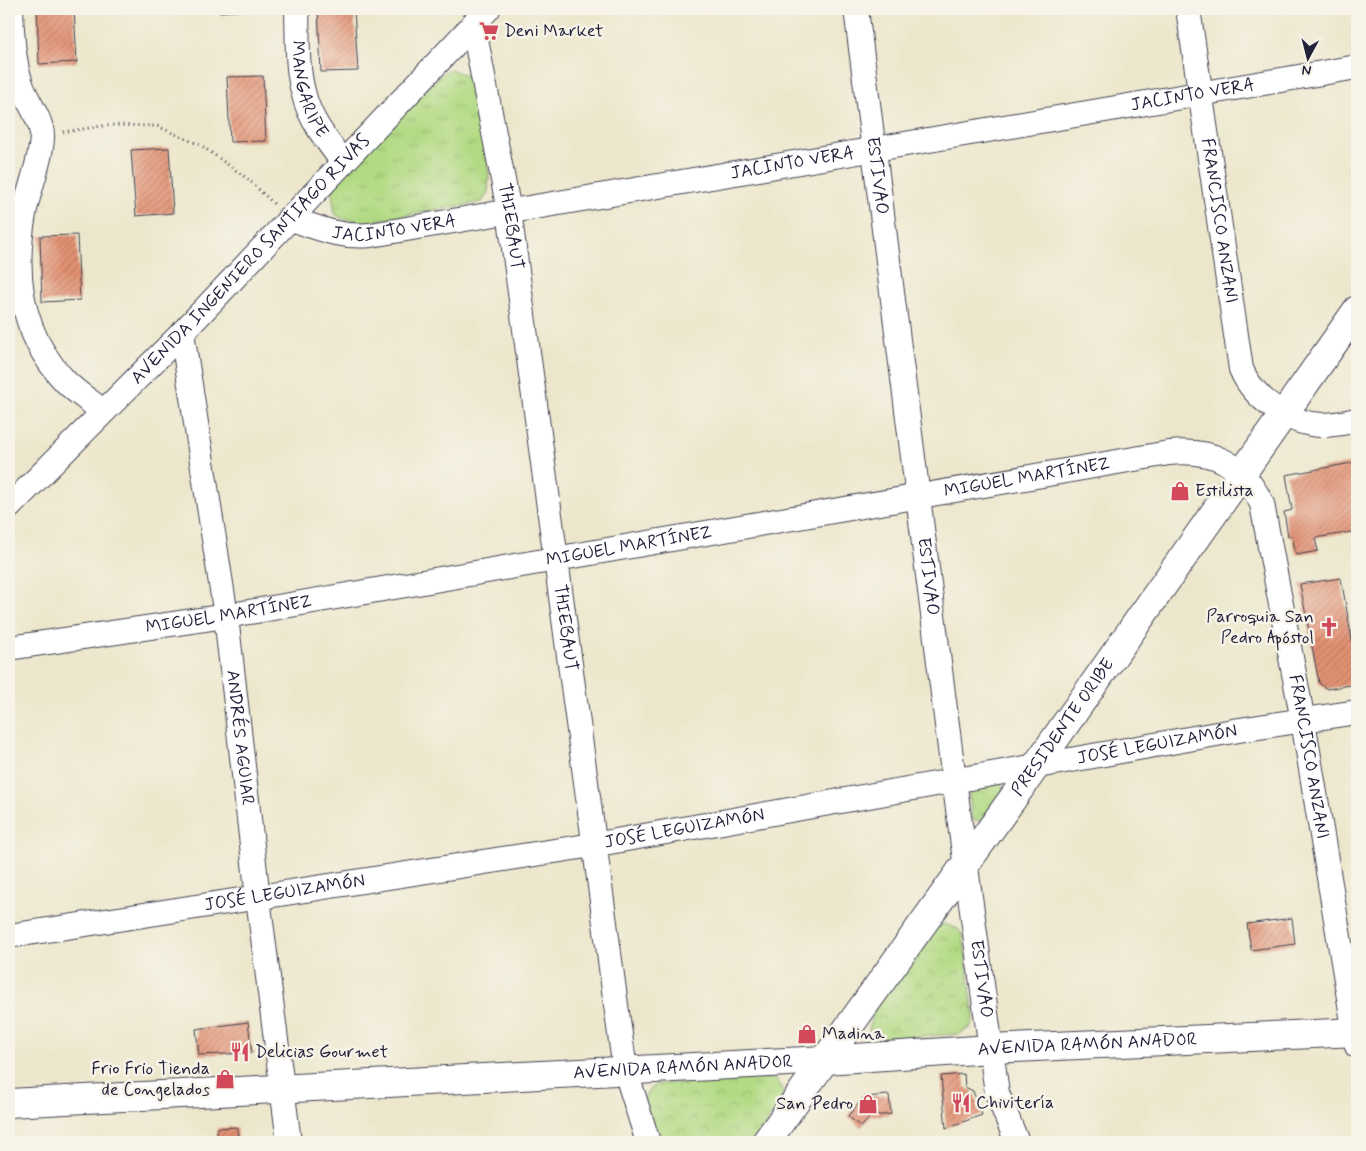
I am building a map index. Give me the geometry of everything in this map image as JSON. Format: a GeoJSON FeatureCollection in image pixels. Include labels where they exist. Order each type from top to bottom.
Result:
{"type":"FeatureCollection","features":[{"type":"Feature","properties":{"kind":"street"},"geometry":{"type":"LineString","coordinates":[[11,9],[13,49],[17,71],[42,135],[24,215],[20,243],[19,276],[22,300],[27,320],[48,362],[65,381],[102,411]]}},
{"type":"Feature","properties":{"kind":"street","name":"MANGARIPE"},"geometry":{"type":"LineString","coordinates":[[297,9],[301,78],[304,95],[322,134],[342,162]]}},
{"type":"Feature","properties":{"kind":"street","name":"ESTIVAO"},"geometry":{"type":"LineString","coordinates":[[856,9],[954,780],[997,1093],[1017,1142]]}},
{"type":"Feature","properties":{"kind":"street","name":"FRANCISCO ANZANI"},"geometry":{"type":"LineString","coordinates":[[1188,9],[1241,369],[1252,389],[1261,398],[1284,413]]}},
{"type":"Feature","properties":{"kind":"street","name":"AVENIDA INGENIERO SANTIAGO RIVAS"},"geometry":{"type":"LineString","coordinates":[[9,507],[102,411],[182,333],[481,17]]}},
{"type":"Feature","properties":{"kind":"street","name":"THIEBAUT"},"geometry":{"type":"LineString","coordinates":[[481,17],[625,1069],[648,1142]]}},
{"type":"Feature","properties":{"kind":"street","name":"JACINTO VERA"},"geometry":{"type":"LineString","coordinates":[[289,218],[323,231],[356,237],[1357,67]]}},
{"type":"Feature","properties":{"kind":"street","name":"PRESIDENTE ORIBE"},"geometry":{"type":"LineString","coordinates":[[766,1142],[1036,766],[1357,310]]}},
{"type":"Feature","properties":{"kind":"street","name":"ANDRÉS AGUIAR"},"geometry":{"type":"LineString","coordinates":[[182,333],[226,616],[258,898],[289,1142]]}},
{"type":"Feature","properties":{"kind":"street"},"geometry":{"type":"LineString","coordinates":[[1284,413],[1321,426],[1357,420]]}},
{"type":"Feature","properties":{"kind":"street","name":"MIGUEL MARTÍNEZ"},"geometry":{"type":"LineString","coordinates":[[9,648],[226,616],[917,495],[1190,451],[1209,454],[1230,463],[1242,474]]}},
{"type":"Feature","properties":{"kind":"street","name":"FRANCISCO ANZANI"},"geometry":{"type":"LineString","coordinates":[[1242,474],[1253,487],[1262,504],[1303,721],[1356,1036]]}},
{"type":"Feature","properties":{"kind":"street","name":"JOSÉ LEGUIZAMÓN"},"geometry":{"type":"LineString","coordinates":[[9,936],[593,845],[1239,730],[1357,712]]}},
{"type":"Feature","properties":{"kind":"street","name":"AVENIDA RAMÓN ANADOR"},"geometry":{"type":"LineString","coordinates":[[9,1103],[625,1069],[825,1060],[991,1048],[1356,1036]]}},
{"type":"Feature","properties":{"kind":"path"},"geometry":{"type":"LineString","coordinates":[[42,135],[109,125],[157,126],[202,146],[249,180],[289,218]]}},
{"type":"Feature","properties":{"kind":"green space"},"geometry":{"type":"Polygon","coordinates":[[[452,70],[469,76],[477,91],[489,175],[488,192],[482,202],[361,223],[343,219],[335,214],[332,193],[340,178],[444,72],[452,70]]]}},
{"type":"Feature","properties":{"kind":"green space"},"geometry":{"type":"Polygon","coordinates":[[[1002,783],[1003,792],[982,821],[972,820],[969,793],[972,788],[1002,783]]]}},
{"type":"Feature","properties":{"kind":"green space"},"geometry":{"type":"Polygon","coordinates":[[[945,924],[958,929],[963,936],[974,1016],[970,1028],[959,1034],[880,1039],[870,1033],[869,1029],[873,1012],[937,925],[945,924]]]}},
{"type":"Feature","properties":{"kind":"green space"},"geometry":{"type":"Polygon","coordinates":[[[767,1078],[778,1082],[782,1089],[782,1097],[772,1117],[752,1142],[659,1142],[644,1099],[649,1089],[657,1084],[767,1078]]]}},
{"type":"Feature","properties":{"kind":"building"},"geometry":{"type":"Polygon","coordinates":[[[37,9],[74,9],[77,62],[39,64],[37,9]]]}},
{"type":"Feature","properties":{"kind":"building"},"geometry":{"type":"Polygon","coordinates":[[[220,9],[250,9],[250,10],[220,12],[220,9]]]}},
{"type":"Feature","properties":{"kind":"building"},"geometry":{"type":"Polygon","coordinates":[[[318,9],[354,9],[358,71],[321,72],[318,9]]]}},
{"type":"Feature","properties":{"kind":"building"},"geometry":{"type":"Polygon","coordinates":[[[263,76],[266,141],[230,142],[227,77],[263,76]]]}},
{"type":"Feature","properties":{"kind":"building"},"geometry":{"type":"Polygon","coordinates":[[[169,148],[173,213],[136,216],[131,150],[169,148]]]}},
{"type":"Feature","properties":{"kind":"building"},"geometry":{"type":"Polygon","coordinates":[[[77,235],[80,300],[42,302],[40,236],[77,235]]]}},
{"type":"Feature","properties":{"kind":"building"},"geometry":{"type":"Polygon","coordinates":[[[1357,462],[1357,531],[1315,538],[1318,551],[1296,555],[1292,536],[1288,536],[1284,512],[1292,510],[1286,475],[1357,462]]]}},
{"type":"Feature","properties":{"kind":"building","name":"Parroquia San Pedro Apóstol"},"geometry":{"type":"Polygon","coordinates":[[[1341,578],[1357,669],[1357,684],[1327,689],[1319,683],[1300,584],[1341,578]]]}},
{"type":"Feature","properties":{"kind":"building"},"geometry":{"type":"Polygon","coordinates":[[[1292,918],[1295,944],[1251,950],[1247,924],[1292,918]]]}},
{"type":"Feature","properties":{"kind":"building"},"geometry":{"type":"Polygon","coordinates":[[[248,1022],[252,1053],[199,1055],[196,1029],[248,1022]]]}},
{"type":"Feature","properties":{"kind":"building","name":"Chivitería"},"geometry":{"type":"Polygon","coordinates":[[[964,1074],[965,1087],[973,1091],[982,1115],[946,1128],[941,1076],[964,1074]]]}},
{"type":"Feature","properties":{"kind":"building"},"geometry":{"type":"Polygon","coordinates":[[[889,1095],[891,1114],[871,1116],[861,1127],[848,1116],[864,1097],[889,1095]]]}},
{"type":"Feature","properties":{"kind":"building"},"geometry":{"type":"Polygon","coordinates":[[[237,1127],[238,1142],[217,1142],[217,1128],[237,1127]]]}},
{"type":"Feature","properties":{"kind":"place","name":"Deni Market"},"geometry":{"type":"Point","coordinates":[489,31]}},
{"type":"Feature","properties":{"kind":"place","name":"Estilista"},"geometry":{"type":"Point","coordinates":[1180,491]}},
{"type":"Feature","properties":{"kind":"place","name":"Parroquia San Pedro Apóstol"},"geometry":{"type":"Point","coordinates":[1329,627]}},
{"type":"Feature","properties":{"kind":"place","name":"Madina"},"geometry":{"type":"Point","coordinates":[807,1034]}},
{"type":"Feature","properties":{"kind":"place","name":"Delicias Gourmet"},"geometry":{"type":"Point","coordinates":[240,1052]}},
{"type":"Feature","properties":{"kind":"place","name":"Frio Frio Tienda de Congelados"},"geometry":{"type":"Point","coordinates":[225,1079]}},
{"type":"Feature","properties":{"kind":"place","name":"Chivitería"},"geometry":{"type":"Point","coordinates":[961,1103]}},
{"type":"Feature","properties":{"kind":"place","name":"San Pedro"},"geometry":{"type":"Point","coordinates":[868,1104]}}]}
